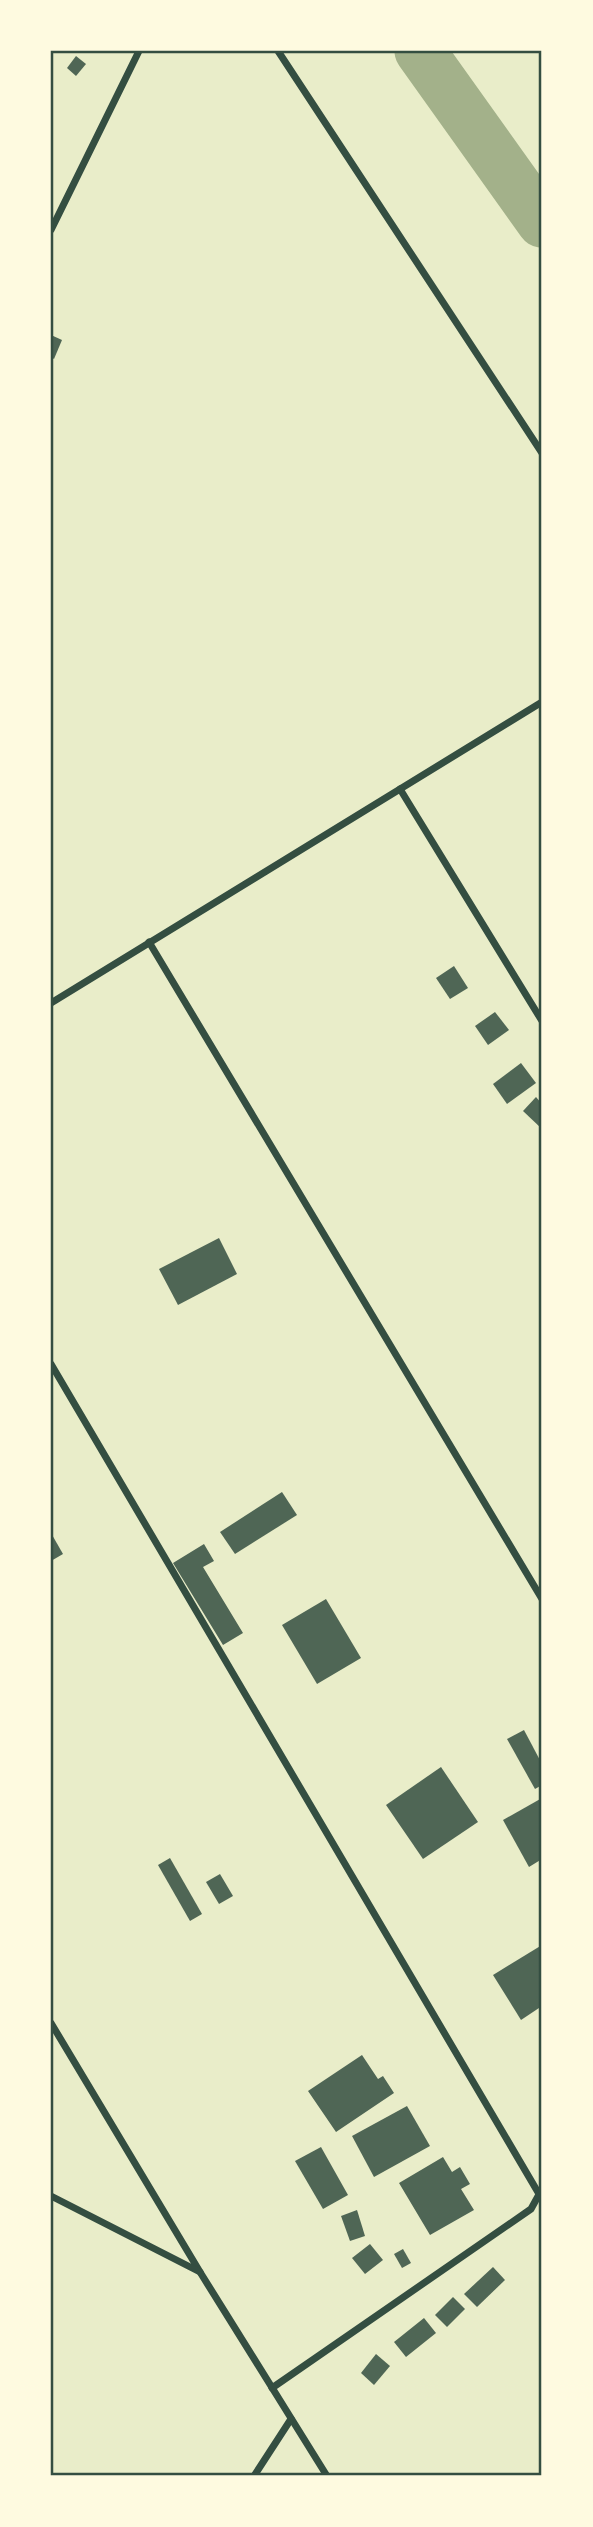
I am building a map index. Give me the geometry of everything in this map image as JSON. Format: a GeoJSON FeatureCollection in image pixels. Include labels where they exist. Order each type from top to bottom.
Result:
{"type":"FeatureCollection","features":[{"type":"Feature","properties":{"kind":"street"},"geometry":{"type":"LineString","coordinates":[[51,230],[139,51]]}},
{"type":"Feature","properties":{"kind":"street"},"geometry":{"type":"LineString","coordinates":[[278,51],[542,453]]}},
{"type":"Feature","properties":{"kind":"street"},"geometry":{"type":"LineString","coordinates":[[51,1003],[542,702]]}},
{"type":"Feature","properties":{"kind":"street"},"geometry":{"type":"LineString","coordinates":[[400,789],[542,1021]]}},
{"type":"Feature","properties":{"kind":"street"},"geometry":{"type":"LineString","coordinates":[[149,942],[542,1599]]}},
{"type":"Feature","properties":{"kind":"street"},"geometry":{"type":"LineString","coordinates":[[51,1364],[541,2191],[531,2208],[272,2388]]}},
{"type":"Feature","properties":{"kind":"street"},"geometry":{"type":"LineString","coordinates":[[51,2023],[200,2272],[327,2476]]}},
{"type":"Feature","properties":{"kind":"street"},"geometry":{"type":"LineString","coordinates":[[51,2196],[200,2272]]}},
{"type":"Feature","properties":{"kind":"street"},"geometry":{"type":"LineString","coordinates":[[254,2476],[291,2419]]}},
{"type":"Feature","properties":{"kind":"building"},"geometry":{"type":"Polygon","coordinates":[[[76,56],[86,64],[76,76],[67,68],[76,56]]]}},
{"type":"Feature","properties":{"kind":"building"},"geometry":{"type":"Polygon","coordinates":[[[51,335],[62,340],[54,359],[51,357],[51,335]]]}},
{"type":"Feature","properties":{"kind":"building"},"geometry":{"type":"Polygon","coordinates":[[[454,966],[468,988],[450,999],[436,978],[454,966]]]}},
{"type":"Feature","properties":{"kind":"building"},"geometry":{"type":"Polygon","coordinates":[[[495,1012],[509,1030],[488,1045],[475,1026],[495,1012]]]}},
{"type":"Feature","properties":{"kind":"building"},"geometry":{"type":"Polygon","coordinates":[[[521,1063],[536,1083],[507,1104],[493,1084],[521,1063]]]}},
{"type":"Feature","properties":{"kind":"building"},"geometry":{"type":"Polygon","coordinates":[[[536,1097],[542,1104],[542,1129],[523,1111],[536,1097]]]}},
{"type":"Feature","properties":{"kind":"building"},"geometry":{"type":"Polygon","coordinates":[[[219,1238],[237,1274],[178,1305],[159,1269],[219,1238]]]}},
{"type":"Feature","properties":{"kind":"building"},"geometry":{"type":"Polygon","coordinates":[[[282,1492],[297,1515],[235,1554],[220,1532],[282,1492]]]}},
{"type":"Feature","properties":{"kind":"building"},"geometry":{"type":"Polygon","coordinates":[[[51,1533],[63,1554],[51,1561],[51,1533]]]}},
{"type":"Feature","properties":{"kind":"building"},"geometry":{"type":"Polygon","coordinates":[[[204,1544],[214,1561],[203,1567],[243,1633],[223,1645],[173,1563],[204,1544]]]}},
{"type":"Feature","properties":{"kind":"building"},"geometry":{"type":"Polygon","coordinates":[[[326,1599],[361,1658],[317,1684],[282,1625],[326,1599]]]}},
{"type":"Feature","properties":{"kind":"building"},"geometry":{"type":"Polygon","coordinates":[[[524,1730],[542,1764],[542,1785],[535,1789],[507,1739],[524,1730]]]}},
{"type":"Feature","properties":{"kind":"building"},"geometry":{"type":"Polygon","coordinates":[[[441,1767],[478,1822],[423,1859],[386,1805],[441,1767]]]}},
{"type":"Feature","properties":{"kind":"building"},"geometry":{"type":"Polygon","coordinates":[[[542,1798],[542,1859],[529,1867],[503,1820],[542,1798]]]}},
{"type":"Feature","properties":{"kind":"building"},"geometry":{"type":"Polygon","coordinates":[[[170,1858],[202,1914],[190,1921],[158,1865],[170,1858]]]}},
{"type":"Feature","properties":{"kind":"building"},"geometry":{"type":"Polygon","coordinates":[[[220,1874],[233,1896],[219,1904],[206,1882],[220,1874]]]}},
{"type":"Feature","properties":{"kind":"building"},"geometry":{"type":"Polygon","coordinates":[[[542,1945],[542,2006],[521,2020],[493,1975],[542,1945]]]}},
{"type":"Feature","properties":{"kind":"building"},"geometry":{"type":"Polygon","coordinates":[[[362,2055],[378,2079],[383,2076],[394,2093],[336,2132],[308,2091],[362,2055]]]}},
{"type":"Feature","properties":{"kind":"building"},"geometry":{"type":"Polygon","coordinates":[[[407,2106],[430,2146],[374,2177],[352,2136],[407,2106]]]}},
{"type":"Feature","properties":{"kind":"building"},"geometry":{"type":"Polygon","coordinates":[[[321,2147],[348,2195],[323,2209],[295,2161],[321,2147]]]}},
{"type":"Feature","properties":{"kind":"building"},"geometry":{"type":"Polygon","coordinates":[[[443,2157],[452,2172],[460,2167],[470,2184],[461,2189],[474,2210],[430,2235],[399,2183],[443,2157]]]}},
{"type":"Feature","properties":{"kind":"building"},"geometry":{"type":"Polygon","coordinates":[[[357,2210],[365,2236],[350,2241],[341,2216],[357,2210]]]}},
{"type":"Feature","properties":{"kind":"building"},"geometry":{"type":"Polygon","coordinates":[[[370,2244],[383,2260],[365,2274],[352,2258],[370,2244]]]}},
{"type":"Feature","properties":{"kind":"building"},"geometry":{"type":"Polygon","coordinates":[[[403,2249],[411,2263],[402,2268],[394,2254],[403,2249]]]}},
{"type":"Feature","properties":{"kind":"building"},"geometry":{"type":"Polygon","coordinates":[[[493,2267],[505,2280],[477,2307],[464,2294],[493,2267]]]}},
{"type":"Feature","properties":{"kind":"building"},"geometry":{"type":"Polygon","coordinates":[[[453,2297],[465,2309],[447,2327],[435,2315],[453,2297]]]}},
{"type":"Feature","properties":{"kind":"building"},"geometry":{"type":"Polygon","coordinates":[[[424,2318],[436,2333],[406,2357],[394,2342],[424,2318]]]}},
{"type":"Feature","properties":{"kind":"building"},"geometry":{"type":"Polygon","coordinates":[[[376,2354],[390,2366],[374,2385],[361,2373],[376,2354]]]}},
{"type":"Feature","properties":{"kind":"waterway"},"geometry":{"type":"LineString","coordinates":[[420,51],[542,222]]}}]}
